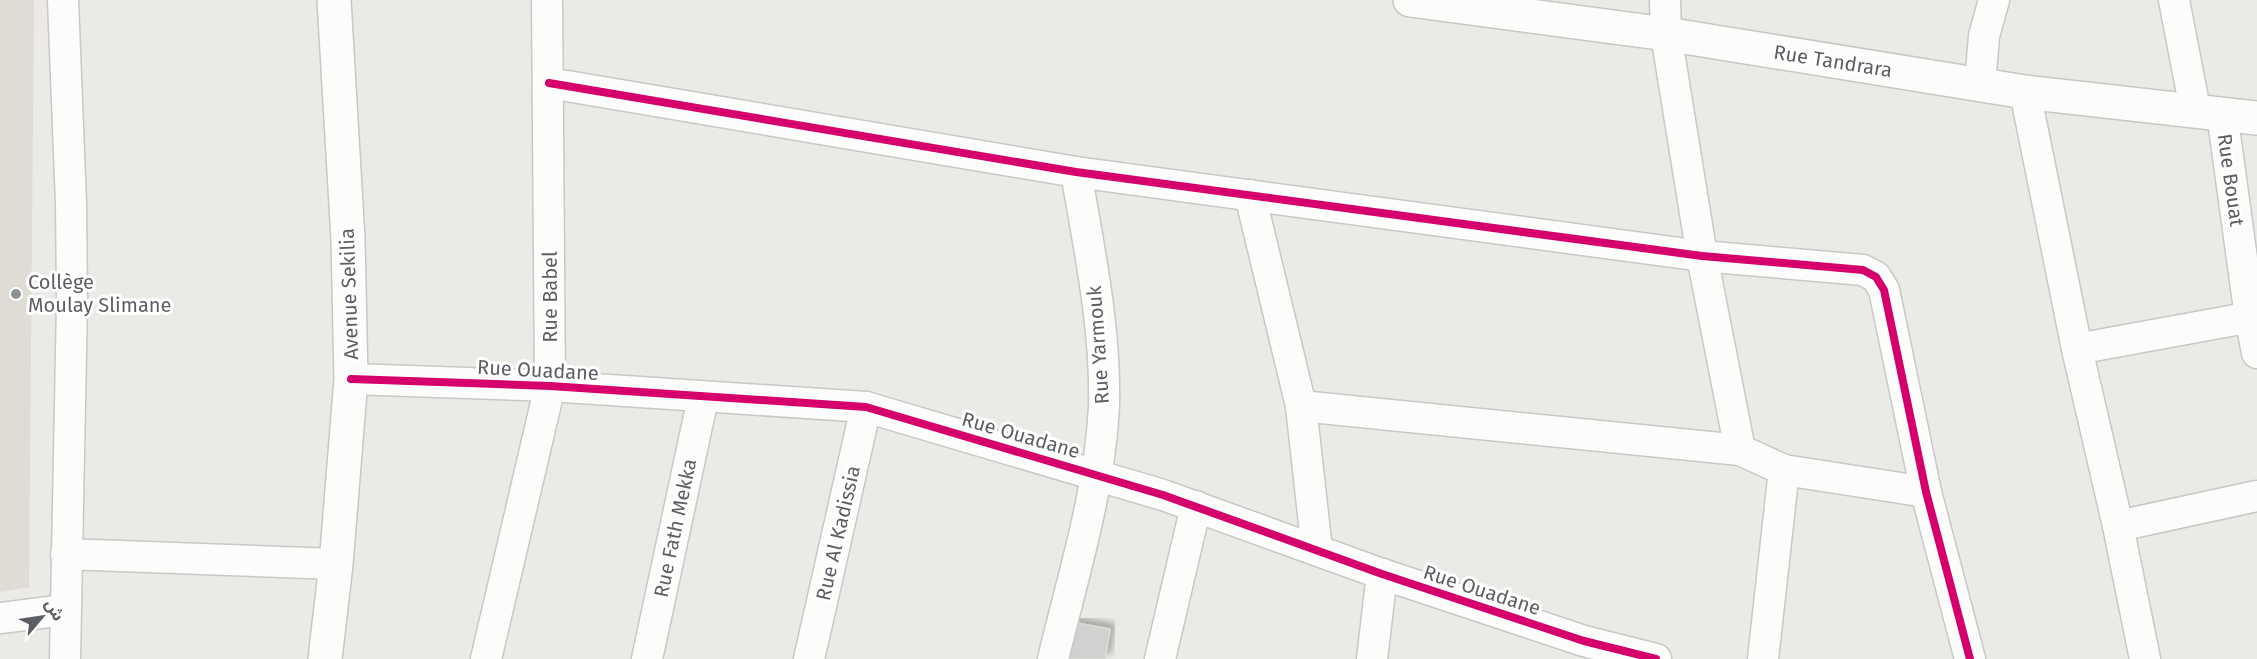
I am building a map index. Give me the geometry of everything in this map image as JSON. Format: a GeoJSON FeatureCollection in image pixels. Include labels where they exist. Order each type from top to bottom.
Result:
{"type":"FeatureCollection","features":[{"type":"Feature","properties":{"kind":"main road","name":"Avenue Sekilia"},"geometry":{"type":"LineString","coordinates":[[325,659],[336,564],[351,378],[348,239],[334,0]]}},
{"type":"Feature","properties":{"kind":"main road","name":"Rue Tandrara"},"geometry":{"type":"LineString","coordinates":[[1410,0],[1666,34],[2025,92],[2257,118]]}},
{"type":"Feature","properties":{"kind":"street"},"geometry":{"type":"LineString","coordinates":[[63,0],[72,268],[65,659]]}},
{"type":"Feature","properties":{"kind":"street","name":"Rue Babel"},"geometry":{"type":"LineString","coordinates":[[486,659],[550,386],[547,0]]}},
{"type":"Feature","properties":{"kind":"street"},"geometry":{"type":"LineString","coordinates":[[1665,0],[1666,34],[1702,256],[1740,450]]}},
{"type":"Feature","properties":{"kind":"street"},"geometry":{"type":"LineString","coordinates":[[1980,84],[1984,36],[1994,0]]}},
{"type":"Feature","properties":{"kind":"street","name":"Rue Bouat"},"geometry":{"type":"LineString","coordinates":[[2174,0],[2209,111],[2253,317],[2257,353]]}},
{"type":"Feature","properties":{"kind":"street"},"geometry":{"type":"LineString","coordinates":[[549,83],[1076,172],[1702,256],[1863,270],[1876,277],[1884,290],[1926,492],[1970,659]]}},
{"type":"Feature","properties":{"kind":"street"},"geometry":{"type":"LineString","coordinates":[[2025,92],[2077,349],[2118,526],[2145,659]]}},
{"type":"Feature","properties":{"kind":"street","name":"Rue Yarmouk"},"geometry":{"type":"LineString","coordinates":[[1053,659],[1097,474],[1104,406],[1103,349],[1099,309],[1076,172]]}},
{"type":"Feature","properties":{"kind":"street"},"geometry":{"type":"LineString","coordinates":[[1250,195],[1301,406],[1317,550]]}},
{"type":"Feature","properties":{"kind":"street"},"geometry":{"type":"LineString","coordinates":[[2077,349],[2253,317]]}},
{"type":"Feature","properties":{"kind":"street","name":"Rue Ouadane"},"geometry":{"type":"LineString","coordinates":[[351,378],[550,386],[703,398],[866,407],[1097,474],[1196,506],[1583,650],[1656,659]]}},
{"type":"Feature","properties":{"kind":"street","name":"Rue Fath Mekka"},"geometry":{"type":"LineString","coordinates":[[647,659],[703,398]]}},
{"type":"Feature","properties":{"kind":"street"},"geometry":{"type":"LineString","coordinates":[[1301,406],[1740,450],[1784,470],[1926,492]]}},
{"type":"Feature","properties":{"kind":"street","name":"Rue Al Kadissia"},"geometry":{"type":"LineString","coordinates":[[809,659],[866,407]]}},
{"type":"Feature","properties":{"kind":"street"},"geometry":{"type":"LineString","coordinates":[[1763,659],[1784,470]]}},
{"type":"Feature","properties":{"kind":"street"},"geometry":{"type":"LineString","coordinates":[[2118,526],[2257,496]]}},
{"type":"Feature","properties":{"kind":"street"},"geometry":{"type":"LineString","coordinates":[[1160,659],[1196,506]]}},
{"type":"Feature","properties":{"kind":"street"},"geometry":{"type":"LineString","coordinates":[[66,554],[336,564]]}},
{"type":"Feature","properties":{"kind":"street"},"geometry":{"type":"LineString","coordinates":[[1372,659],[1382,574]]}},
{"type":"Feature","properties":{"kind":"street"},"geometry":{"type":"LineString","coordinates":[[0,618],[65,610]]}},
{"type":"Feature","properties":{"kind":"shaded area","name":"Collège Moulay Slimane"},"geometry":{"type":"Polygon","coordinates":[[[0,0],[34,0],[29,587],[0,592],[0,0]]]}},
{"type":"Feature","properties":{"kind":"building"},"geometry":{"type":"Polygon","coordinates":[[[1071,622],[1110,629],[1105,659],[1065,659],[1071,622]]]}},
{"type":"Feature","properties":{"kind":"cycle path"},"geometry":{"type":"LineString","coordinates":[[549,83],[1076,172],[1702,256],[1863,270],[1876,277],[1884,290],[1926,492],[1970,659]]}},
{"type":"Feature","properties":{"kind":"cycle path"},"geometry":{"type":"LineString","coordinates":[[351,379],[550,386],[866,407],[1163,495],[1382,574],[1584,641],[1656,659]]}},
{"type":"Feature","properties":{"kind":"place","name":"Collège Moulay Slimane"},"geometry":{"type":"Point","coordinates":[16,294]}}]}
